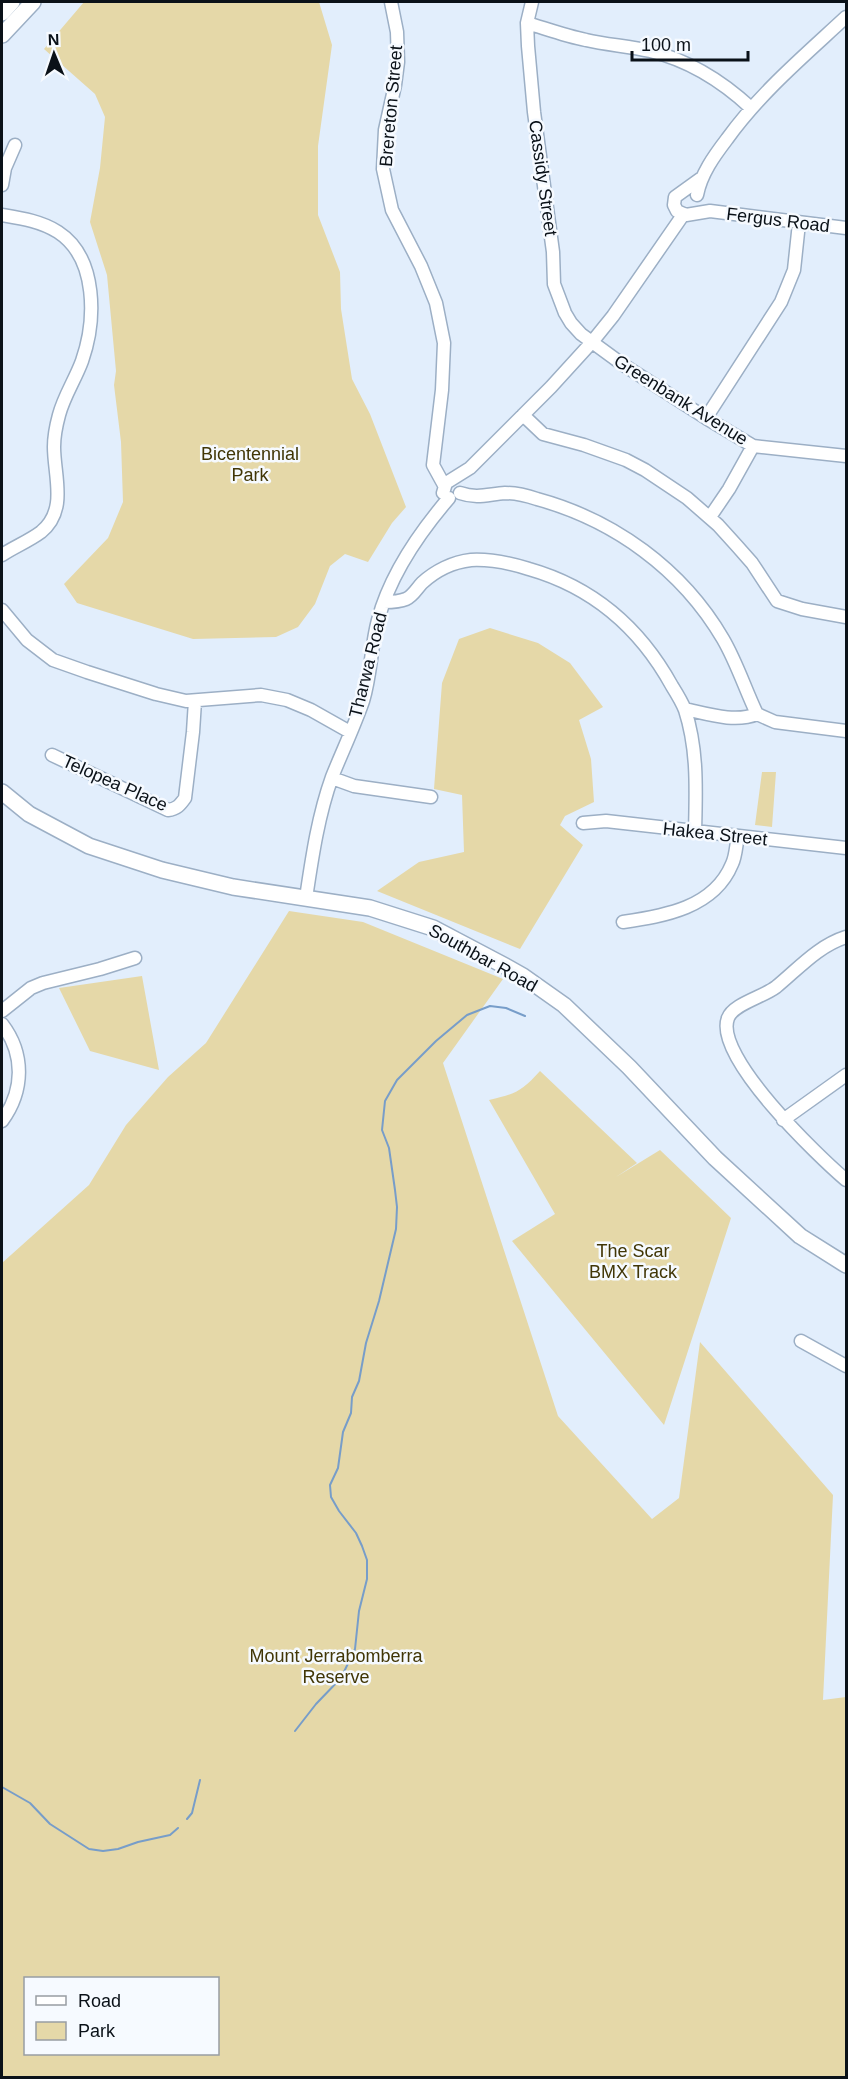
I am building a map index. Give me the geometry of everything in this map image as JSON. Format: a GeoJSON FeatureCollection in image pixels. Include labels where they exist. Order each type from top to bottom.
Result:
{"type":"FeatureCollection","features":[{"type":"Feature","properties":{"kind":"main road"},"geometry":{"type":"LineString","coordinates":[[2,13],[12,2]]}},
{"type":"Feature","properties":{"kind":"main road"},"geometry":{"type":"LineString","coordinates":[[2,35],[33,2]]}},
{"type":"Feature","properties":{"kind":"main road","name":"Southbar Road"},"geometry":{"type":"LineString","coordinates":[[2,792],[29,814],[89,846],[162,870],[233,887],[370,908],[433,928],[523,976],[567,1008],[629,1067],[715,1158],[800,1236],[846,1265]]}},
{"type":"Feature","properties":{"kind":"street","name":"Brereton Street"},"geometry":{"type":"LineString","coordinates":[[391,2],[397,32],[398,62],[385,130],[383,169],[392,210],[421,266],[436,303],[444,343],[442,390],[433,465],[451,489]]}},
{"type":"Feature","properties":{"kind":"street","name":"Cassidy Street"},"geometry":{"type":"LineString","coordinates":[[532,2],[528,23],[534,112],[553,252],[554,284],[565,314],[571,323],[592,342]]}},
{"type":"Feature","properties":{"kind":"street"},"geometry":{"type":"LineString","coordinates":[[846,17],[751,108],[719,149],[700,179],[689,204],[619,308],[592,342],[451,489],[476,497],[507,493],[534,498],[586,515],[634,542],[681,584],[704,611],[740,671],[757,714],[776,722],[846,731]]}},
{"type":"Feature","properties":{"kind":"street"},"geometry":{"type":"LineString","coordinates":[[528,23],[583,40],[651,52],[681,62],[708,75],[734,92],[751,108]]}},
{"type":"Feature","properties":{"kind":"street"},"geometry":{"type":"LineString","coordinates":[[2,185],[5,168],[15,145]]}},
{"type":"Feature","properties":{"kind":"street","name":"Fergus Road"},"geometry":{"type":"LineString","coordinates":[[689,204],[710,212],[846,228]]}},
{"type":"Feature","properties":{"kind":"street"},"geometry":{"type":"LineString","coordinates":[[2,215],[43,224],[66,238],[77,250],[84,264],[89,283],[90,310],[90,329],[85,351],[61,405],[56,426],[54,448],[58,495],[53,519],[40,532],[2,555]]}},
{"type":"Feature","properties":{"kind":"street"},"geometry":{"type":"LineString","coordinates":[[706,418],[781,302],[794,270],[799,223]]}},
{"type":"Feature","properties":{"kind":"street","name":"Greenbank Avenue"},"geometry":{"type":"LineString","coordinates":[[592,342],[706,418],[753,446],[846,456]]}},
{"type":"Feature","properties":{"kind":"street"},"geometry":{"type":"LineString","coordinates":[[523,415],[543,434],[607,452],[645,470],[687,498],[710,517],[752,563],[777,600],[801,609],[846,617]]}},
{"type":"Feature","properties":{"kind":"street"},"geometry":{"type":"LineString","coordinates":[[710,517],[753,446]]}},
{"type":"Feature","properties":{"kind":"street","name":"Tharwa Road"},"geometry":{"type":"LineString","coordinates":[[306,898],[316,842],[332,778],[365,693],[370,656],[384,602],[398,572],[451,489]]}},
{"type":"Feature","properties":{"kind":"street"},"geometry":{"type":"LineString","coordinates":[[384,602],[408,598],[438,571],[469,560],[493,561],[556,576],[601,603],[626,624],[654,657],[685,709],[696,766],[695,832]]}},
{"type":"Feature","properties":{"kind":"street"},"geometry":{"type":"LineString","coordinates":[[2,610],[27,640],[53,660],[156,694],[195,701],[261,695],[287,700],[312,710],[350,732]]}},
{"type":"Feature","properties":{"kind":"street","name":"Telopea Place"},"geometry":{"type":"LineString","coordinates":[[52,755],[168,810],[174,809],[180,806],[186,793],[195,701]]}},
{"type":"Feature","properties":{"kind":"street"},"geometry":{"type":"LineString","coordinates":[[685,709],[716,716],[746,719],[757,714]]}},
{"type":"Feature","properties":{"kind":"street"},"geometry":{"type":"LineString","coordinates":[[332,778],[354,786],[431,797]]}},
{"type":"Feature","properties":{"kind":"street","name":"Hakea Street"},"geometry":{"type":"LineString","coordinates":[[583,823],[606,821],[846,848]]}},
{"type":"Feature","properties":{"kind":"street"},"geometry":{"type":"LineString","coordinates":[[622,922],[660,917],[699,903],[720,883],[732,863],[738,836]]}},
{"type":"Feature","properties":{"kind":"street"},"geometry":{"type":"LineString","coordinates":[[846,937],[824,946],[762,997],[736,1008],[728,1018],[726,1030],[731,1044],[748,1073],[783,1120],[821,1159],[846,1180]]}},
{"type":"Feature","properties":{"kind":"street"},"geometry":{"type":"LineString","coordinates":[[2,1011],[19,996],[42,983],[135,958]]}},
{"type":"Feature","properties":{"kind":"street"},"geometry":{"type":"LineString","coordinates":[[2,1023],[14,1043],[18,1056],[19,1078],[12,1104],[2,1121]]}},
{"type":"Feature","properties":{"kind":"street"},"geometry":{"type":"LineString","coordinates":[[783,1120],[846,1075]]}},
{"type":"Feature","properties":{"kind":"street"},"geometry":{"type":"LineString","coordinates":[[801,1341],[846,1366]]}},
{"type":"Feature","properties":{"kind":"green space","name":"Bicentennial Park"},"geometry":{"type":"Polygon","coordinates":[[[84,2],[319,2],[332,45],[318,146],[318,215],[340,272],[341,309],[352,379],[370,414],[406,507],[392,523],[368,562],[345,554],[330,566],[315,604],[298,627],[276,637],[193,639],[77,603],[64,584],[108,538],[123,502],[121,442],[114,385],[116,371],[107,275],[90,222],[100,168],[105,117],[95,94],[44,49],[84,2]]]}},
{"type":"Feature","properties":{"kind":"green space"},"geometry":{"type":"Polygon","coordinates":[[[490,628],[538,643],[570,663],[603,707],[579,720],[591,759],[594,802],[565,816],[560,825],[583,845],[520,949],[377,891],[419,862],[464,852],[462,795],[434,789],[442,683],[459,639],[490,628]]]}},
{"type":"Feature","properties":{"kind":"green space"},"geometry":{"type":"Polygon","coordinates":[[[762,772],[776,772],[772,827],[755,825],[762,772]]]}},
{"type":"Feature","properties":{"kind":"green space","name":"Mount Jerrabomberra Reserve"},"geometry":{"type":"Polygon","coordinates":[[[289,911],[363,922],[503,979],[443,1063],[558,1416],[652,1519],[679,1498],[700,1342],[833,1495],[823,1700],[846,1697],[846,2077],[2,2077],[2,1263],[89,1185],[126,1125],[168,1077],[206,1043],[289,911]]]}},
{"type":"Feature","properties":{"kind":"green space"},"geometry":{"type":"Polygon","coordinates":[[[142,976],[159,1070],[90,1051],[59,988],[142,976]]]}},
{"type":"Feature","properties":{"kind":"green space","name":"The Scar BMX Track"},"geometry":{"type":"Polygon","coordinates":[[[540,1071],[637,1163],[616,1177],[660,1150],[731,1218],[664,1425],[512,1241],[555,1214],[489,1100],[517,1091],[528,1084],[540,1071]]]}},
{"type":"Feature","properties":{"kind":"waterway"},"geometry":{"type":"LineString","coordinates":[[295,1731],[316,1704],[341,1678],[355,1649],[359,1611],[367,1579],[367,1560],[362,1546],[356,1533],[331,1497],[330,1485],[338,1468],[343,1432],[351,1413],[352,1397],[359,1381],[366,1343],[379,1301],[396,1229],[395,1190],[389,1148],[382,1130],[385,1101],[397,1080],[436,1041],[467,1015],[490,1006],[506,1008],[525,1016]]}},
{"type":"Feature","properties":{"kind":"waterway"},"geometry":{"type":"LineString","coordinates":[[187,1819],[192,1813],[200,1780]]}},
{"type":"Feature","properties":{"kind":"waterway"},"geometry":{"type":"LineString","coordinates":[[2,1787],[30,1803],[50,1824],[89,1849],[103,1851],[118,1849],[170,1835],[178,1828]]}}]}
